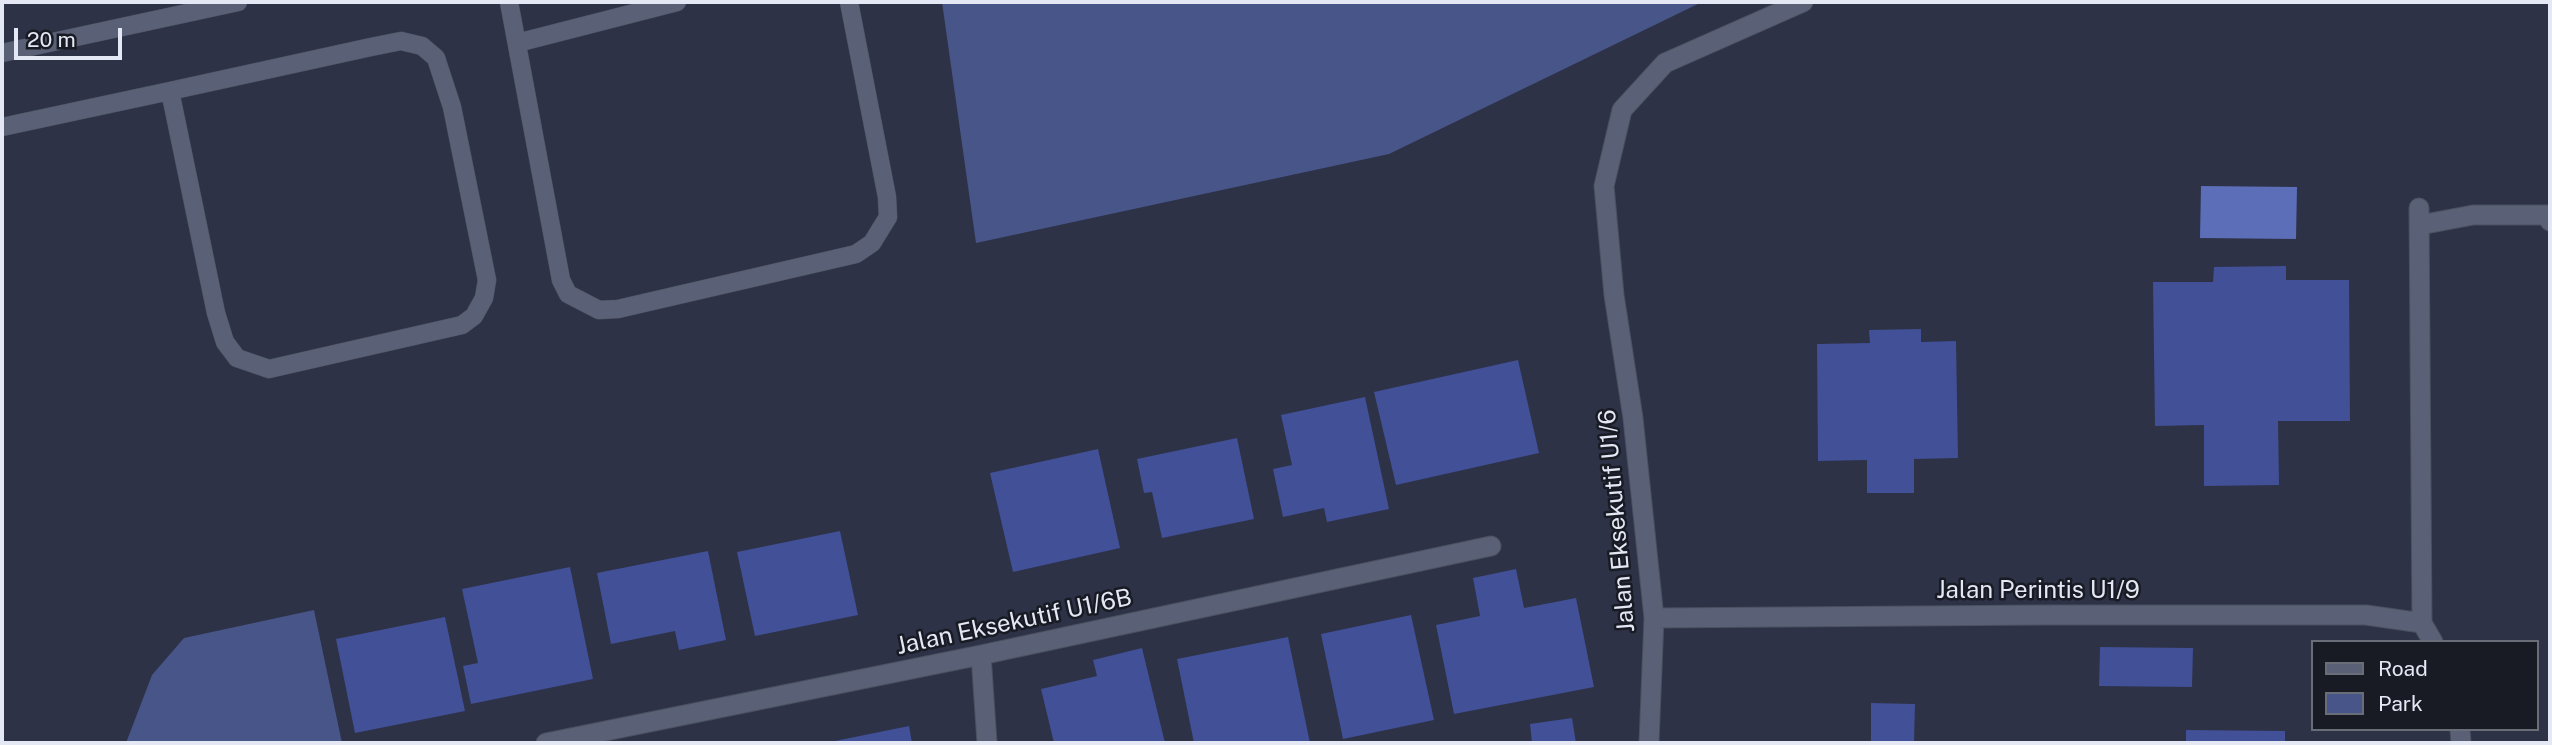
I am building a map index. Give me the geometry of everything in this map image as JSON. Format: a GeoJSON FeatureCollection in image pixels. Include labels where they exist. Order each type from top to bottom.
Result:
{"type":"FeatureCollection","features":[{"type":"Feature","properties":{"kind":"street","name":"Jalan Eksekutif U1/6"},"geometry":{"type":"LineString","coordinates":[[1649,743],[1654,618],[1633,418],[1614,295],[1604,186],[1622,110],[1665,63],[1803,2]]}},
{"type":"Feature","properties":{"kind":"street"},"geometry":{"type":"LineString","coordinates":[[2432,640],[2422,623],[2419,216],[2547,215],[2550,221]]}},
{"type":"Feature","properties":{"kind":"street","name":"Jalan Eksekutif U1/6B"},"geometry":{"type":"LineString","coordinates":[[546,743],[981,655],[1491,546]]}},
{"type":"Feature","properties":{"kind":"street","name":"Jalan Perintis U1/9"},"geometry":{"type":"LineString","coordinates":[[1654,618],[2366,615],[2422,623]]}},
{"type":"Feature","properties":{"kind":"street"},"geometry":{"type":"LineString","coordinates":[[981,655],[987,743]]}},
{"type":"Feature","properties":{"kind":"lane"},"geometry":{"type":"LineString","coordinates":[[2,53],[238,2]]}},
{"type":"Feature","properties":{"kind":"lane"},"geometry":{"type":"LineString","coordinates":[[509,2],[561,280],[568,294],[599,310],[618,309],[856,254],[872,243],[888,217],[887,197],[849,2]]}},
{"type":"Feature","properties":{"kind":"lane"},"geometry":{"type":"LineString","coordinates":[[517,43],[677,2]]}},
{"type":"Feature","properties":{"kind":"lane"},"geometry":{"type":"LineString","coordinates":[[2,127],[170,90],[401,41],[422,46],[436,58],[452,107],[486,280],[484,298],[474,316],[462,326],[269,369],[237,358],[225,342],[216,313],[170,90]]}},
{"type":"Feature","properties":{"kind":"green space"},"geometry":{"type":"Polygon","coordinates":[[[942,2],[1702,2],[1389,154],[976,243],[942,2]]]}},
{"type":"Feature","properties":{"kind":"green space"},"geometry":{"type":"Polygon","coordinates":[[[314,610],[342,743],[126,743],[152,675],[184,638],[314,610]]]}},
{"type":"Feature","properties":{"kind":"shaded area"},"geometry":{"type":"Polygon","coordinates":[[[2201,186],[2297,187],[2296,239],[2200,238],[2201,186]]]}},
{"type":"Feature","properties":{"kind":"building"},"geometry":{"type":"Polygon","coordinates":[[[2286,266],[2286,280],[2349,280],[2350,421],[2278,421],[2279,485],[2204,486],[2204,425],[2155,426],[2153,282],[2213,282],[2214,267],[2286,266]]]}},
{"type":"Feature","properties":{"kind":"building"},"geometry":{"type":"Polygon","coordinates":[[[1921,329],[1921,342],[1956,341],[1958,458],[1914,459],[1914,493],[1867,493],[1867,460],[1818,461],[1817,344],[1870,343],[1869,330],[1921,329]]]}},
{"type":"Feature","properties":{"kind":"building"},"geometry":{"type":"Polygon","coordinates":[[[1518,360],[1539,453],[1396,485],[1374,392],[1518,360]]]}},
{"type":"Feature","properties":{"kind":"building"},"geometry":{"type":"Polygon","coordinates":[[[1365,397],[1389,509],[1327,522],[1324,508],[1283,517],[1273,469],[1292,465],[1281,415],[1365,397]]]}},
{"type":"Feature","properties":{"kind":"building"},"geometry":{"type":"Polygon","coordinates":[[[1237,438],[1254,519],[1162,538],[1152,492],[1144,493],[1137,459],[1237,438]]]}},
{"type":"Feature","properties":{"kind":"building"},"geometry":{"type":"Polygon","coordinates":[[[1098,449],[1120,548],[1013,572],[990,473],[1098,449]]]}},
{"type":"Feature","properties":{"kind":"building"},"geometry":{"type":"Polygon","coordinates":[[[840,531],[858,615],[755,636],[737,552],[840,531]]]}},
{"type":"Feature","properties":{"kind":"building"},"geometry":{"type":"Polygon","coordinates":[[[708,551],[726,640],[679,650],[675,631],[611,644],[597,573],[708,551]]]}},
{"type":"Feature","properties":{"kind":"building"},"geometry":{"type":"Polygon","coordinates":[[[570,567],[593,679],[471,704],[463,666],[478,663],[462,589],[570,567]]]}},
{"type":"Feature","properties":{"kind":"building"},"geometry":{"type":"Polygon","coordinates":[[[1516,569],[1524,608],[1576,598],[1594,687],[1454,714],[1436,625],[1480,616],[1473,578],[1516,569]]]}},
{"type":"Feature","properties":{"kind":"building"},"geometry":{"type":"Polygon","coordinates":[[[1411,615],[1434,720],[1343,739],[1321,634],[1411,615]]]}},
{"type":"Feature","properties":{"kind":"building"},"geometry":{"type":"Polygon","coordinates":[[[445,617],[465,711],[355,733],[336,639],[445,617]]]}},
{"type":"Feature","properties":{"kind":"building"},"geometry":{"type":"Polygon","coordinates":[[[1288,637],[1310,743],[1194,743],[1177,659],[1288,637]]]}},
{"type":"Feature","properties":{"kind":"building"},"geometry":{"type":"Polygon","coordinates":[[[2100,647],[2193,648],[2192,687],[2099,686],[2100,647]]]}},
{"type":"Feature","properties":{"kind":"building"},"geometry":{"type":"Polygon","coordinates":[[[1142,648],[1165,743],[1054,743],[1041,689],[1097,676],[1093,660],[1142,648]]]}},
{"type":"Feature","properties":{"kind":"building"},"geometry":{"type":"Polygon","coordinates":[[[1871,703],[1915,704],[1914,743],[1871,743],[1871,703]]]}},
{"type":"Feature","properties":{"kind":"building"},"geometry":{"type":"Polygon","coordinates":[[[1572,718],[1576,743],[1532,743],[1530,724],[1572,718]]]}},
{"type":"Feature","properties":{"kind":"building"},"geometry":{"type":"Polygon","coordinates":[[[909,726],[912,743],[830,743],[830,742],[909,726]]]}},
{"type":"Feature","properties":{"kind":"building"},"geometry":{"type":"Polygon","coordinates":[[[2186,730],[2285,731],[2285,743],[2186,743],[2186,730]]]}}]}
